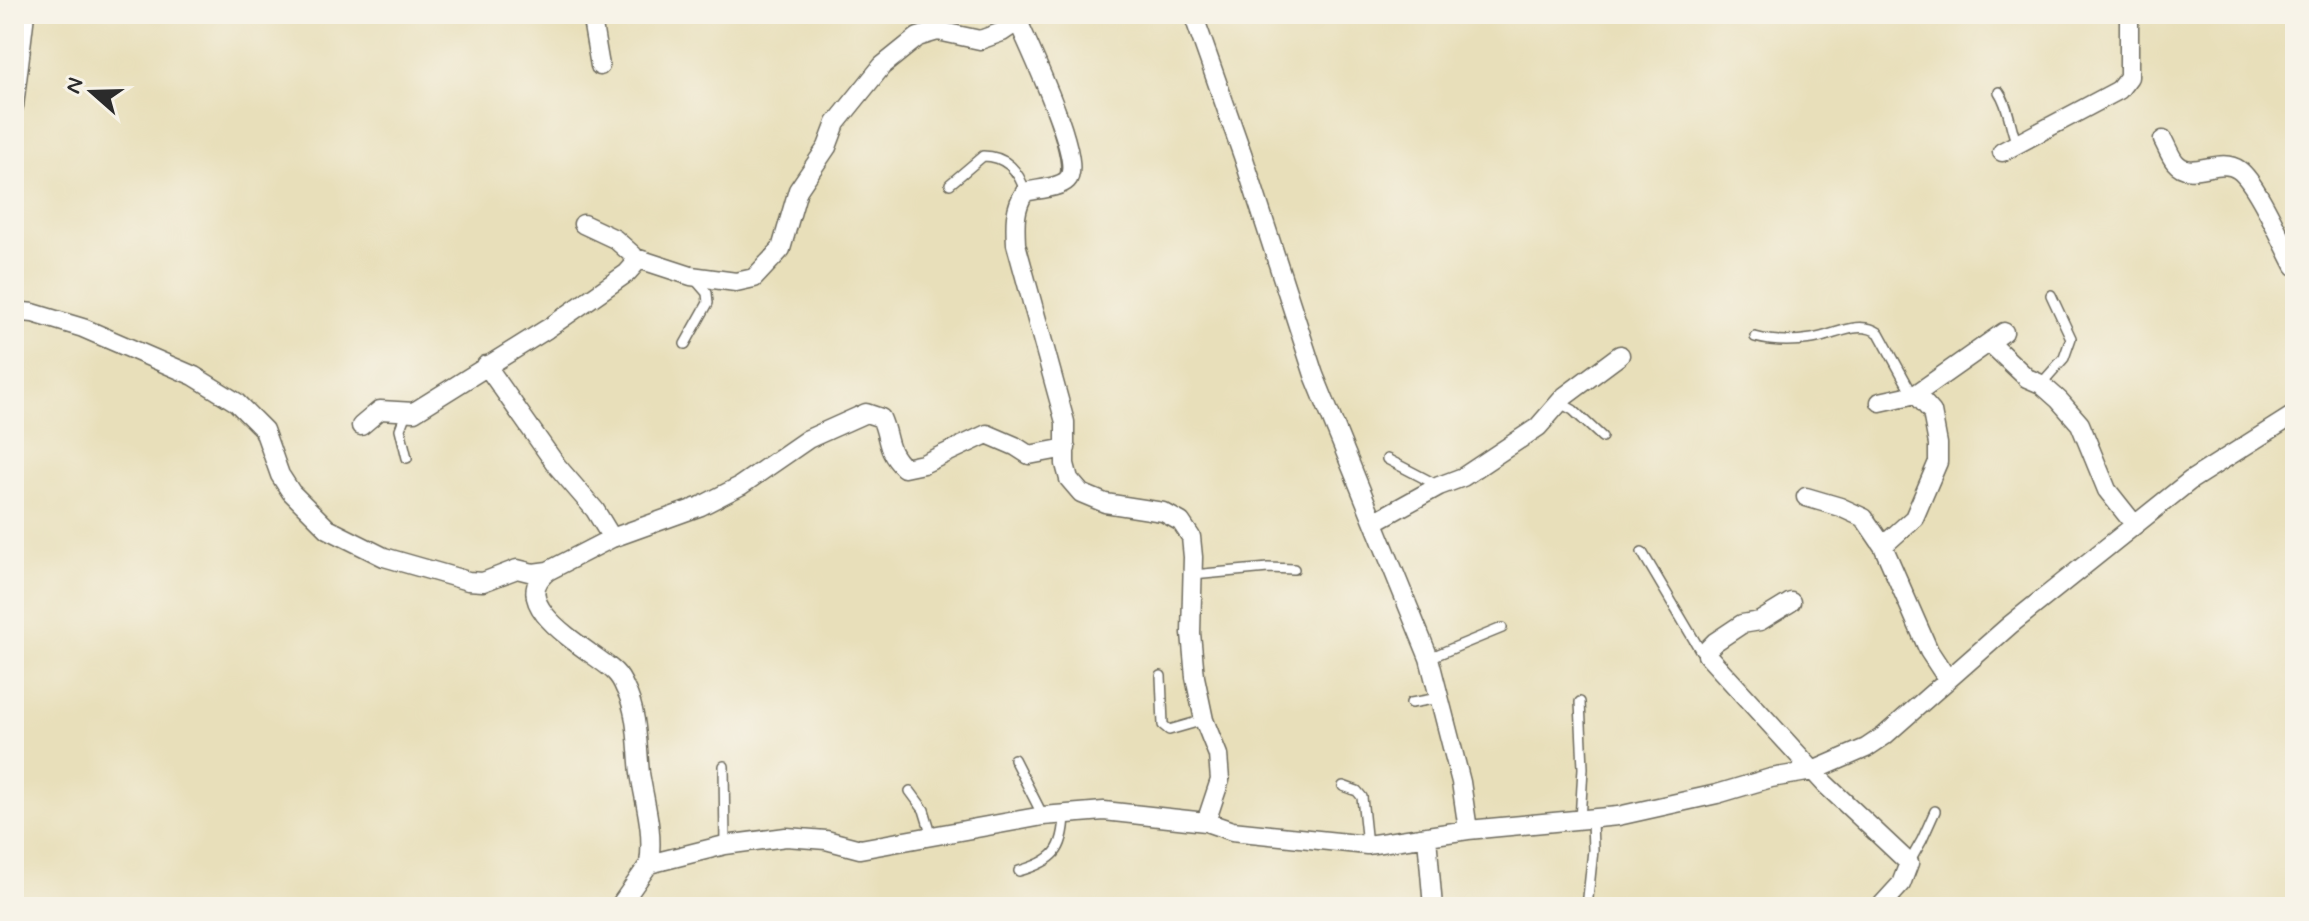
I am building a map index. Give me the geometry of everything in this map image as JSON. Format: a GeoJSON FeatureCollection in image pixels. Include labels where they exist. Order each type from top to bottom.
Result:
{"type":"FeatureCollection","features":[{"type":"Feature","properties":{"kind":"street"},"geometry":{"type":"LineString","coordinates":[[14,106],[25,14]]}},
{"type":"Feature","properties":{"kind":"street"},"geometry":{"type":"LineString","coordinates":[[591,14],[600,66]]}},
{"type":"Feature","properties":{"kind":"street"},"geometry":{"type":"LineString","coordinates":[[1193,14],[1314,375],[1429,658],[1461,782],[1468,830]]}},
{"type":"Feature","properties":{"kind":"street"},"geometry":{"type":"LineString","coordinates":[[2009,148],[2126,84],[2129,77],[2129,14]]}},
{"type":"Feature","properties":{"kind":"street"},"geometry":{"type":"LineString","coordinates":[[583,224],[615,239],[636,258],[691,276],[736,282],[754,278],[781,249],[798,190],[827,147],[836,123],[882,66],[918,37],[938,31],[980,40],[1002,32],[1023,17],[1071,161],[1070,175],[1065,182],[1025,192],[1018,202],[1015,224],[1016,244],[1065,422],[1065,464],[1069,479],[1081,493],[1105,503],[1163,512],[1181,522],[1191,537],[1191,633],[1195,677],[1204,720],[1218,755],[1220,780],[1206,822]]}},
{"type":"Feature","properties":{"kind":"street"},"geometry":{"type":"LineString","coordinates":[[2163,140],[2177,164],[2190,171],[2227,164],[2240,170],[2253,187],[2295,266]]}},
{"type":"Feature","properties":{"kind":"street"},"geometry":{"type":"LineString","coordinates":[[361,426],[380,410],[388,408],[414,412],[547,329],[627,273],[636,258]]}},
{"type":"Feature","properties":{"kind":"street"},"geometry":{"type":"LineString","coordinates":[[14,311],[33,313],[83,328],[194,376],[236,402],[264,430],[280,475],[291,492],[328,529],[384,557],[468,581],[483,582],[517,569],[533,573],[548,571]]}},
{"type":"Feature","properties":{"kind":"street"},"geometry":{"type":"LineString","coordinates":[[1880,402],[1914,394],[1997,338],[2005,360],[2027,378],[2041,384],[2080,424],[2107,490],[2134,524]]}},
{"type":"Feature","properties":{"kind":"street"},"geometry":{"type":"LineString","coordinates":[[1374,522],[1439,486],[1463,477],[1538,427],[1565,396],[1620,355]]}},
{"type":"Feature","properties":{"kind":"street"},"geometry":{"type":"LineString","coordinates":[[486,365],[557,466],[595,510],[612,538]]}},
{"type":"Feature","properties":{"kind":"street"},"geometry":{"type":"LineString","coordinates":[[1883,546],[1914,518],[1938,462],[1932,412],[1914,394]]}},
{"type":"Feature","properties":{"kind":"street"},"geometry":{"type":"LineString","coordinates":[[619,907],[649,864],[652,843],[633,713],[627,690],[616,673],[569,638],[541,611],[536,600],[536,585],[540,578],[612,538],[701,506],[740,486],[808,439],[866,413],[881,418],[886,443],[904,468],[911,469],[987,434],[1029,455],[1066,448]]}},
{"type":"Feature","properties":{"kind":"street"},"geometry":{"type":"LineString","coordinates":[[649,864],[725,845],[786,837],[826,840],[860,849],[1043,816],[1104,811],[1206,822],[1232,831],[1367,845],[1468,830],[1586,821],[1813,771],[1866,748],[2134,524],[2191,480],[2295,414]]}},
{"type":"Feature","properties":{"kind":"street"},"geometry":{"type":"LineString","coordinates":[[1806,497],[1864,518],[1883,546],[1929,651],[1948,680]]}},
{"type":"Feature","properties":{"kind":"street"},"geometry":{"type":"LineString","coordinates":[[1791,602],[1760,621],[1742,624],[1715,642],[1707,655],[1813,771],[1909,863],[1901,884],[1880,907]]}},
{"type":"Feature","properties":{"kind":"street"},"geometry":{"type":"LineString","coordinates":[[1427,837],[1433,907]]}},
{"type":"Feature","properties":{"kind":"lane"},"geometry":{"type":"LineString","coordinates":[[1999,92],[2004,98],[2010,127],[2009,148]]}},
{"type":"Feature","properties":{"kind":"lane"},"geometry":{"type":"LineString","coordinates":[[950,184],[983,156],[992,156],[1004,160],[1020,176],[1025,192]]}},
{"type":"Feature","properties":{"kind":"lane"},"geometry":{"type":"LineString","coordinates":[[685,344],[708,303],[707,293],[691,276]]}},
{"type":"Feature","properties":{"kind":"lane"},"geometry":{"type":"LineString","coordinates":[[2041,384],[2064,358],[2071,338],[2051,295]]}},
{"type":"Feature","properties":{"kind":"lane"},"geometry":{"type":"LineString","coordinates":[[1755,337],[1769,341],[1809,340],[1859,327],[1875,330],[1914,394]]}},
{"type":"Feature","properties":{"kind":"lane"},"geometry":{"type":"LineString","coordinates":[[1560,403],[1573,410],[1602,437]]}},
{"type":"Feature","properties":{"kind":"lane"},"geometry":{"type":"LineString","coordinates":[[406,413],[400,429],[407,458]]}},
{"type":"Feature","properties":{"kind":"lane"},"geometry":{"type":"LineString","coordinates":[[1387,459],[1439,486]]}},
{"type":"Feature","properties":{"kind":"lane"},"geometry":{"type":"LineString","coordinates":[[1642,552],[1700,650],[1707,655]]}},
{"type":"Feature","properties":{"kind":"lane"},"geometry":{"type":"LineString","coordinates":[[1193,575],[1268,568],[1294,569]]}},
{"type":"Feature","properties":{"kind":"lane"},"geometry":{"type":"LineString","coordinates":[[1429,658],[1502,628]]}},
{"type":"Feature","properties":{"kind":"lane"},"geometry":{"type":"LineString","coordinates":[[1161,676],[1163,725],[1169,730],[1204,720]]}},
{"type":"Feature","properties":{"kind":"lane"},"geometry":{"type":"LineString","coordinates":[[1411,703],[1439,698]]}},
{"type":"Feature","properties":{"kind":"lane"},"geometry":{"type":"LineString","coordinates":[[1580,702],[1586,821],[1593,850],[1587,907]]}},
{"type":"Feature","properties":{"kind":"lane"},"geometry":{"type":"LineString","coordinates":[[1014,759],[1043,816]]}},
{"type":"Feature","properties":{"kind":"lane"},"geometry":{"type":"LineString","coordinates":[[724,766],[725,845]]}},
{"type":"Feature","properties":{"kind":"lane"},"geometry":{"type":"LineString","coordinates":[[1343,786],[1357,791],[1362,797],[1367,845]]}},
{"type":"Feature","properties":{"kind":"lane"},"geometry":{"type":"LineString","coordinates":[[910,791],[924,810],[932,836]]}},
{"type":"Feature","properties":{"kind":"lane"},"geometry":{"type":"LineString","coordinates":[[1909,863],[1935,811]]}},
{"type":"Feature","properties":{"kind":"lane"},"geometry":{"type":"LineString","coordinates":[[1019,871],[1039,866],[1054,856],[1064,838],[1065,814]]}}]}
